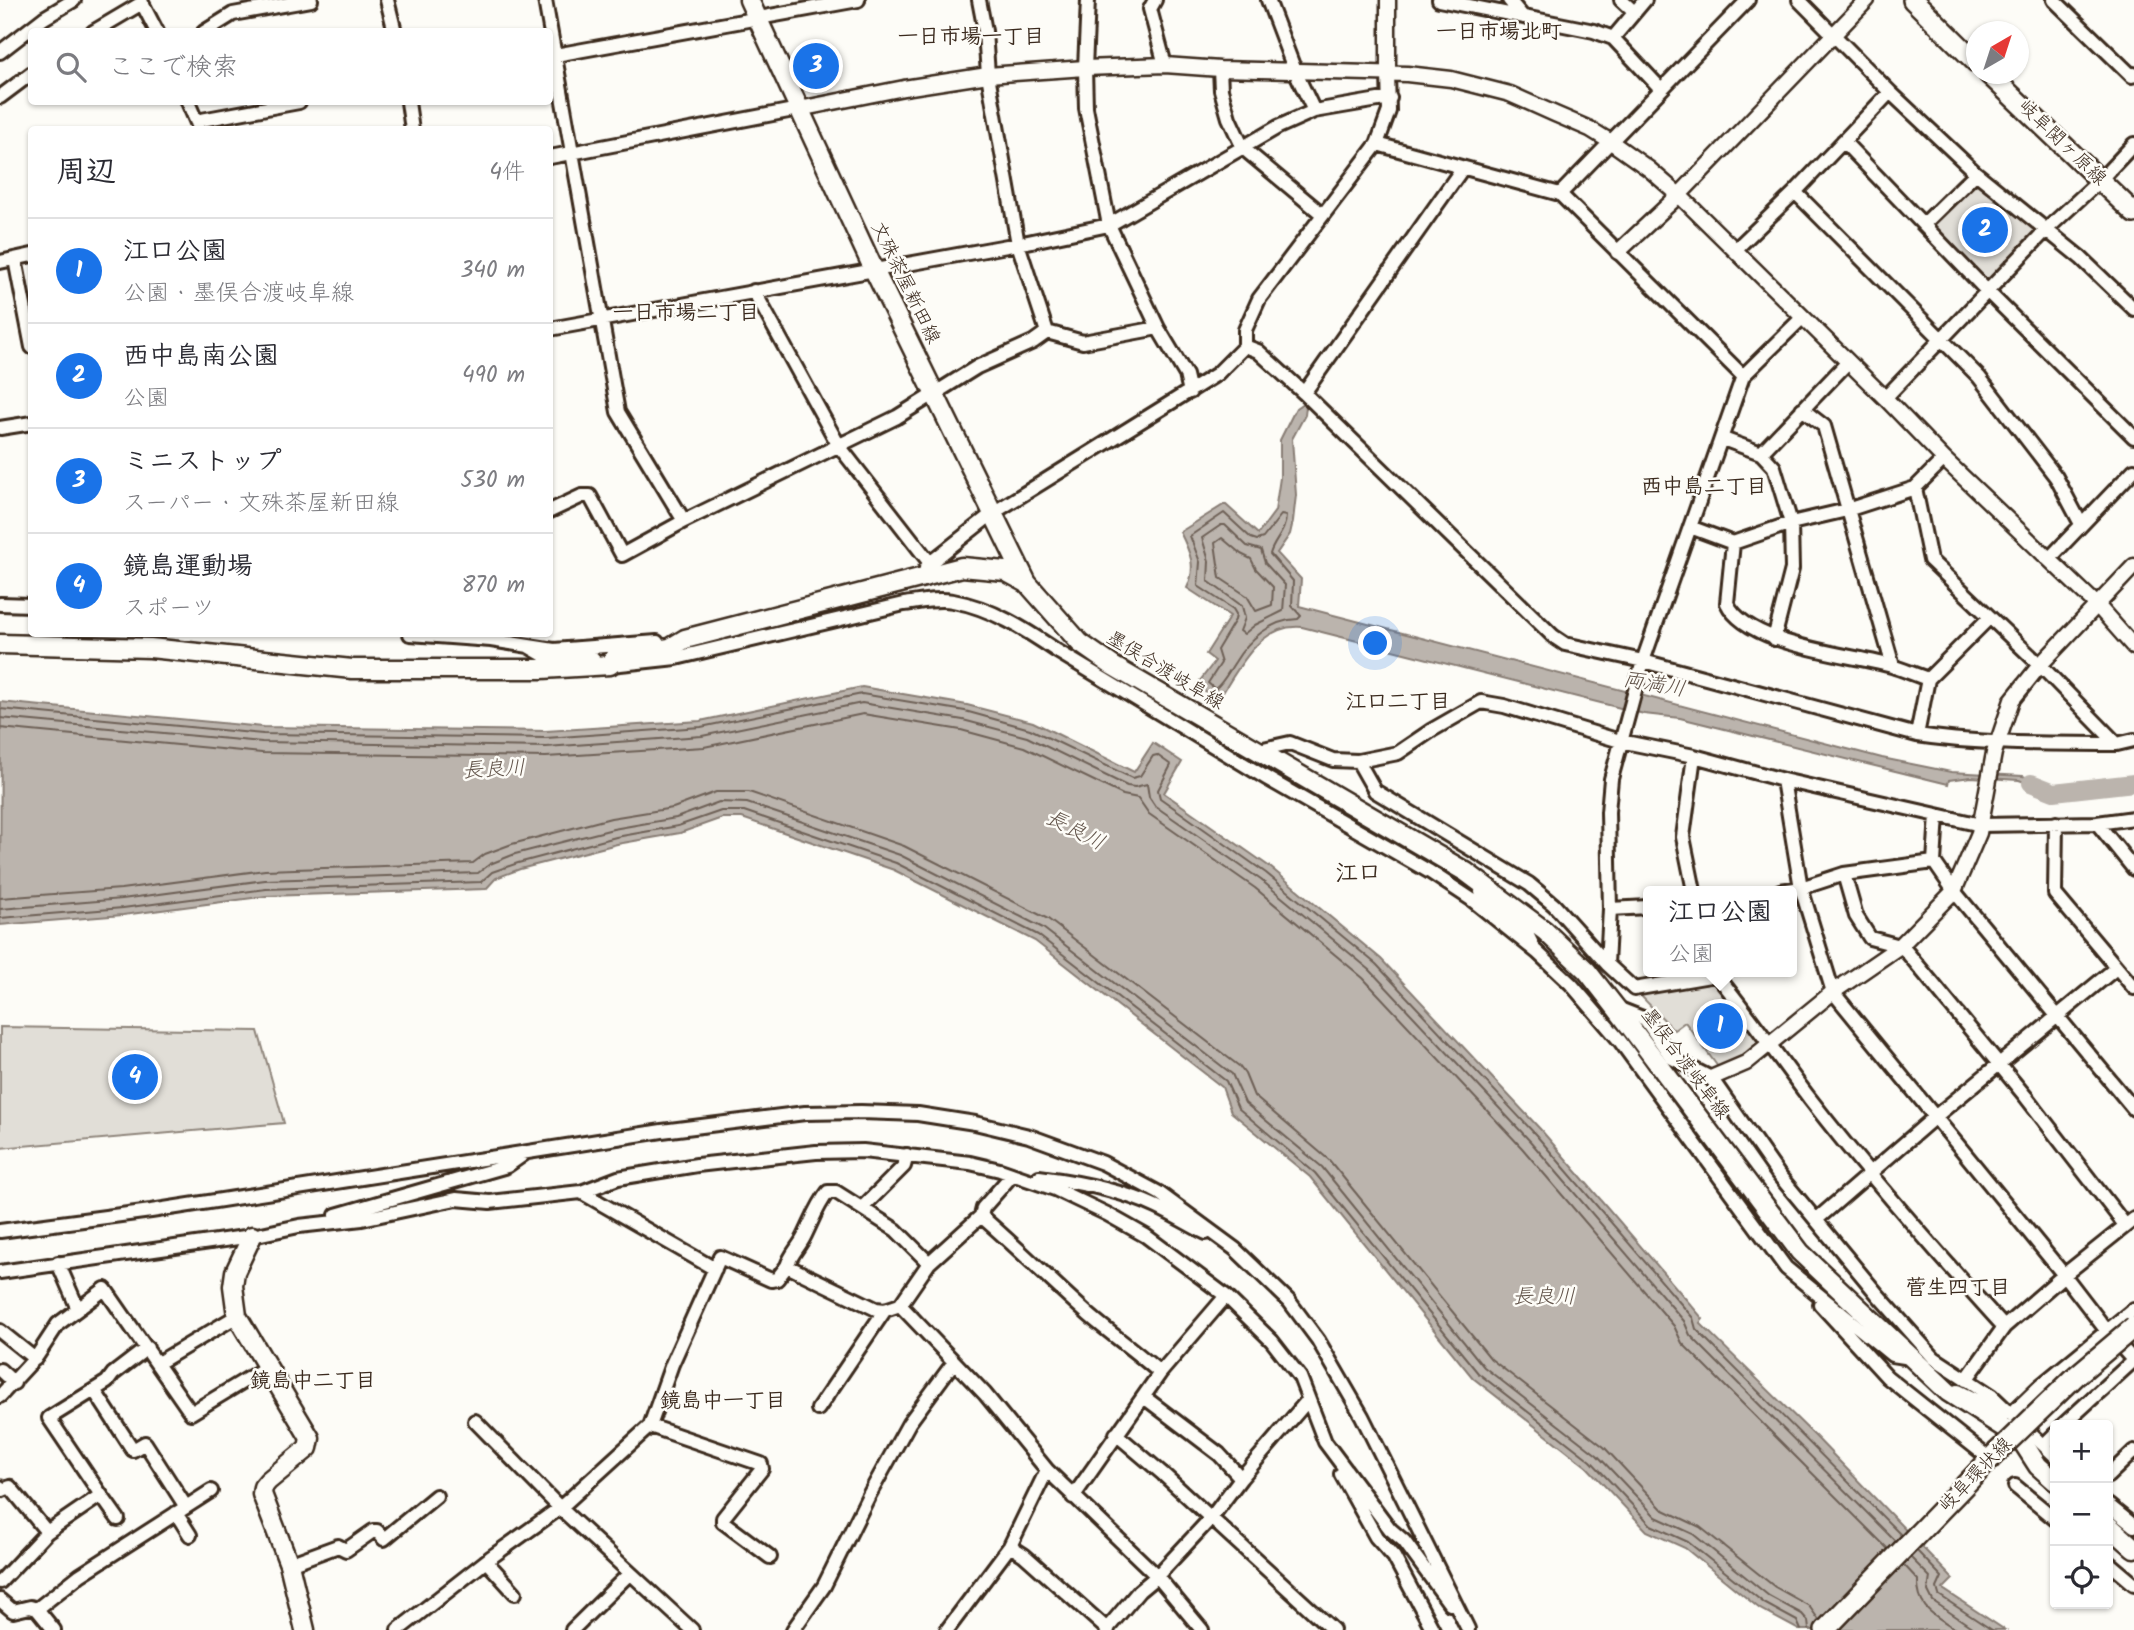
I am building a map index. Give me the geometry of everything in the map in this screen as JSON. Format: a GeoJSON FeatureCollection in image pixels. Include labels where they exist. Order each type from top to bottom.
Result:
{"type":"FeatureCollection","features":[{"type":"Feature","properties":{"kind":"main road","name":"文殊茶屋新田線"},"geometry":{"type":"LineString","coordinates":[[748,0],[874,270],[1027,583]]}},
{"type":"Feature","properties":{"kind":"main road"},"geometry":{"type":"LineString","coordinates":[[1913,0],[1966,52]]}},
{"type":"Feature","properties":{"kind":"main road"},"geometry":{"type":"LineString","coordinates":[[1932,0],[1966,34]]}},
{"type":"Feature","properties":{"kind":"main road","name":"岐阜関ヶ原線"},"geometry":{"type":"LineString","coordinates":[[2000,84],[2104,176],[2134,195]]}},
{"type":"Feature","properties":{"kind":"main road","name":"岐阜関ヶ原線"},"geometry":{"type":"LineString","coordinates":[[2018,84],[2104,176],[2134,213]]}},
{"type":"Feature","properties":{"kind":"main road","name":"墨俣合渡岐阜線"},"geometry":{"type":"LineString","coordinates":[[0,644],[150,648],[352,668],[542,669],[610,665],[615,656],[670,648],[685,639],[962,567],[1005,570],[1027,583],[1080,643],[1113,666],[1466,872],[1545,931],[1587,971],[1800,1252],[1948,1392],[2020,1438],[2038,1466],[2050,1477]]}},
{"type":"Feature","properties":{"kind":"main road"},"geometry":{"type":"LineString","coordinates":[[252,1237],[235,1272],[233,1286],[237,1316],[310,1438],[311,1444],[263,1487],[262,1494],[289,1564],[306,1630]]}},
{"type":"Feature","properties":{"kind":"main road","name":"岐阜環状線"},"geometry":{"type":"LineString","coordinates":[[1842,1630],[2077,1375],[2134,1327]]}},
{"type":"Feature","properties":{"kind":"main road","name":"岐阜環状線"},"geometry":{"type":"LineString","coordinates":[[1825,1630],[1994,1462],[2134,1342]]}},
{"type":"Feature","properties":{"kind":"main road"},"geometry":{"type":"LineString","coordinates":[[2113,1529],[2134,1548]]}},
{"type":"Feature","properties":{"kind":"street"},"geometry":{"type":"LineString","coordinates":[[31,28],[74,0]]}},
{"type":"Feature","properties":{"kind":"street"},"geometry":{"type":"LineString","coordinates":[[210,28],[233,14],[311,0]]}},
{"type":"Feature","properties":{"kind":"street"},"geometry":{"type":"LineString","coordinates":[[387,0],[394,28]]}},
{"type":"Feature","properties":{"kind":"street"},"geometry":{"type":"LineString","coordinates":[[545,0],[548,28]]}},
{"type":"Feature","properties":{"kind":"street"},"geometry":{"type":"LineString","coordinates":[[553,56],[858,0]]}},
{"type":"Feature","properties":{"kind":"street"},"geometry":{"type":"LineString","coordinates":[[979,0],[985,31],[988,75],[1018,244],[1047,332]]}},
{"type":"Feature","properties":{"kind":"street"},"geometry":{"type":"LineString","coordinates":[[1088,0],[1086,108],[1109,225],[1158,328],[1186,374],[1191,392]]}},
{"type":"Feature","properties":{"kind":"street"},"geometry":{"type":"LineString","coordinates":[[1155,0],[1150,9],[1165,65]]}},
{"type":"Feature","properties":{"kind":"street"},"geometry":{"type":"LineString","coordinates":[[1268,0],[1295,71],[1314,111]]}},
{"type":"Feature","properties":{"kind":"street"},"geometry":{"type":"LineString","coordinates":[[917,579],[930,563],[993,513],[1191,392],[1217,374],[1245,346],[1245,330],[1259,299],[1377,144],[1386,123],[1390,98],[1388,0]]}},
{"type":"Feature","properties":{"kind":"street"},"geometry":{"type":"LineString","coordinates":[[1439,0],[1594,31],[1613,38],[1661,89]]}},
{"type":"Feature","properties":{"kind":"street"},"geometry":{"type":"LineString","coordinates":[[1508,0],[1522,17]]}},
{"type":"Feature","properties":{"kind":"street"},"geometry":{"type":"LineString","coordinates":[[1621,0],[1634,12]]}},
{"type":"Feature","properties":{"kind":"street"},"geometry":{"type":"LineString","coordinates":[[1613,38],[1645,0]]}},
{"type":"Feature","properties":{"kind":"street"},"geometry":{"type":"LineString","coordinates":[[1560,194],[1748,0]]}},
{"type":"Feature","properties":{"kind":"street"},"geometry":{"type":"LineString","coordinates":[[1799,0],[1890,92],[1976,173],[2047,229],[2134,309]]}},
{"type":"Feature","properties":{"kind":"street"},"geometry":{"type":"LineString","coordinates":[[1618,252],[1679,195],[1867,0]]}},
{"type":"Feature","properties":{"kind":"street"},"geometry":{"type":"LineString","coordinates":[[2054,0],[2133,76]]}},
{"type":"Feature","properties":{"kind":"street"},"geometry":{"type":"LineString","coordinates":[[100,28],[145,1],[155,28]]}},
{"type":"Feature","properties":{"kind":"street"},"geometry":{"type":"LineString","coordinates":[[0,52],[28,30]]}},
{"type":"Feature","properties":{"kind":"street"},"geometry":{"type":"LineString","coordinates":[[553,61],[573,151],[618,412],[684,521]]}},
{"type":"Feature","properties":{"kind":"street"},"geometry":{"type":"LineString","coordinates":[[553,155],[904,88],[988,75],[1085,68],[1165,65],[1388,73],[1451,79],[1510,94],[1590,129],[1648,169],[1679,195],[1944,459],[2096,604],[2134,647]]}},
{"type":"Feature","properties":{"kind":"street"},"geometry":{"type":"LineString","coordinates":[[1220,69],[1221,90],[1229,118],[1243,148],[1322,215]]}},
{"type":"Feature","properties":{"kind":"street"},"geometry":{"type":"LineString","coordinates":[[0,97],[28,76]]}},
{"type":"Feature","properties":{"kind":"street"},"geometry":{"type":"LineString","coordinates":[[1735,250],[1795,192],[1890,92]]}},
{"type":"Feature","properties":{"kind":"street"},"geometry":{"type":"LineString","coordinates":[[553,328],[1109,225],[1278,127],[1314,111],[1390,98]]}},
{"type":"Feature","properties":{"kind":"street"},"geometry":{"type":"LineString","coordinates":[[189,105],[198,125],[286,105]]}},
{"type":"Feature","properties":{"kind":"street"},"geometry":{"type":"LineString","coordinates":[[408,105],[411,126]]}},
{"type":"Feature","properties":{"kind":"street"},"geometry":{"type":"LineString","coordinates":[[1843,141],[1988,292],[2134,437]]}},
{"type":"Feature","properties":{"kind":"street"},"geometry":{"type":"LineString","coordinates":[[1377,144],[1560,194],[1743,376]]}},
{"type":"Feature","properties":{"kind":"street"},"geometry":{"type":"LineString","coordinates":[[1885,398],[2047,229],[2134,144]]}},
{"type":"Feature","properties":{"kind":"street"},"geometry":{"type":"LineString","coordinates":[[1304,393],[1462,169]]}},
{"type":"Feature","properties":{"kind":"street"},"geometry":{"type":"LineString","coordinates":[[1924,224],[1976,173]]}},
{"type":"Feature","properties":{"kind":"street"},"geometry":{"type":"LineString","coordinates":[[1795,192],[1979,377],[2056,477],[2081,524]]}},
{"type":"Feature","properties":{"kind":"street"},"geometry":{"type":"LineString","coordinates":[[0,261],[28,256]]}},
{"type":"Feature","properties":{"kind":"street"},"geometry":{"type":"LineString","coordinates":[[15,259],[28,326]]}},
{"type":"Feature","properties":{"kind":"street"},"geometry":{"type":"LineString","coordinates":[[754,290],[839,446],[930,563]]}},
{"type":"Feature","properties":{"kind":"street"},"geometry":{"type":"LineString","coordinates":[[1607,964],[1610,909],[1608,813],[1611,779],[1642,664],[1743,376],[1803,317]]}},
{"type":"Feature","properties":{"kind":"street"},"geometry":{"type":"LineString","coordinates":[[1047,332],[1083,342],[1158,328]]}},
{"type":"Feature","properties":{"kind":"street"},"geometry":{"type":"LineString","coordinates":[[553,510],[582,496],[590,496],[622,555],[684,521],[897,417],[977,367],[1033,342],[1047,332]]}},
{"type":"Feature","properties":{"kind":"street"},"geometry":{"type":"LineString","coordinates":[[1245,346],[1258,351],[1304,393],[1553,636],[1565,644],[1917,735],[1996,748],[2117,744],[2134,740]]}},
{"type":"Feature","properties":{"kind":"street"},"geometry":{"type":"LineString","coordinates":[[1761,453],[1848,362]]}},
{"type":"Feature","properties":{"kind":"street"},"geometry":{"type":"LineString","coordinates":[[1802,409],[1824,426],[1893,666]]}},
{"type":"Feature","properties":{"kind":"street"},"geometry":{"type":"LineString","coordinates":[[0,428],[28,424]]}},
{"type":"Feature","properties":{"kind":"street"},"geometry":{"type":"LineString","coordinates":[[1723,439],[1761,453],[1774,467],[1791,523],[1792,569],[1774,639]]}},
{"type":"Feature","properties":{"kind":"street"},"geometry":{"type":"LineString","coordinates":[[1690,527],[1733,543],[1791,523],[1847,510],[1915,488],[1944,459]]}},
{"type":"Feature","properties":{"kind":"street"},"geometry":{"type":"LineString","coordinates":[[2049,559],[2134,470]]}},
{"type":"Feature","properties":{"kind":"street"},"geometry":{"type":"LineString","coordinates":[[1915,488],[1930,560],[2040,665],[2117,744]]}},
{"type":"Feature","properties":{"kind":"street"},"geometry":{"type":"LineString","coordinates":[[1733,543],[1727,603],[1730,609],[1752,628],[1774,639],[1893,666],[1928,679]]}},
{"type":"Feature","properties":{"kind":"street"},"geometry":{"type":"LineString","coordinates":[[1711,1078],[1746,1063],[1832,992],[1900,946],[1954,891],[1982,821],[1996,748],[2012,699],[2040,665],[2134,566]]}},
{"type":"Feature","properties":{"kind":"street"},"geometry":{"type":"LineString","coordinates":[[528,646],[547,657],[606,659],[610,665],[676,658],[904,604],[932,600],[953,601],[975,608],[1026,630],[1268,779],[1430,872],[1471,899],[1537,952],[1571,984],[1620,1041],[1786,1268],[1892,1355],[1912,1358]]}},
{"type":"Feature","properties":{"kind":"street"},"geometry":{"type":"LineString","coordinates":[[0,604],[28,605]]}},
{"type":"Feature","properties":{"kind":"street"},"geometry":{"type":"LineString","coordinates":[[1917,735],[1928,679],[1990,617]]}},
{"type":"Feature","properties":{"kind":"street"},"geometry":{"type":"LineString","coordinates":[[454,637],[554,650],[685,639]]}},
{"type":"Feature","properties":{"kind":"street"},"geometry":{"type":"LineString","coordinates":[[1259,750],[1290,743],[1333,760],[1358,761],[1398,752],[1481,702],[1783,780],[1937,815],[1982,821],[2097,824],[2134,818]]}},
{"type":"Feature","properties":{"kind":"street"},"geometry":{"type":"LineString","coordinates":[[1693,886],[1683,837],[1694,756]]}},
{"type":"Feature","properties":{"kind":"street"},"geometry":{"type":"LineString","coordinates":[[1358,761],[1375,791],[1529,884],[1554,905],[1607,964],[1634,989],[1695,977]]}},
{"type":"Feature","properties":{"kind":"street"},"geometry":{"type":"LineString","coordinates":[[1783,780],[1801,888],[1832,992],[2134,1361],[2069,1420]]}},
{"type":"Feature","properties":{"kind":"street"},"geometry":{"type":"LineString","coordinates":[[1937,815],[1934,862],[1954,891],[2134,1109]]}},
{"type":"Feature","properties":{"kind":"street"},"geometry":{"type":"LineString","coordinates":[[2056,823],[2055,894],[2134,988]]}},
{"type":"Feature","properties":{"kind":"street"},"geometry":{"type":"LineString","coordinates":[[2097,824],[2134,869]]}},
{"type":"Feature","properties":{"kind":"street"},"geometry":{"type":"LineString","coordinates":[[1797,889],[1844,874],[1934,862]]}},
{"type":"Feature","properties":{"kind":"street"},"geometry":{"type":"LineString","coordinates":[[1466,872],[1471,883],[1525,930],[1537,952]]}},
{"type":"Feature","properties":{"kind":"street"},"geometry":{"type":"LineString","coordinates":[[1844,874],[1856,916],[1870,938],[1900,946],[2130,1222],[2004,1327],[1966,1380]]}},
{"type":"Feature","properties":{"kind":"street"},"geometry":{"type":"LineString","coordinates":[[1610,909],[1643,907]]}},
{"type":"Feature","properties":{"kind":"street"},"geometry":{"type":"LineString","coordinates":[[1816,1220],[1936,1116],[2116,968]]}},
{"type":"Feature","properties":{"kind":"street"},"geometry":{"type":"LineString","coordinates":[[1718,977],[1810,1099],[1896,1206],[2004,1327]]}},
{"type":"Feature","properties":{"kind":"street"},"geometry":{"type":"LineString","coordinates":[[1616,1008],[1645,1019],[1672,1058],[1711,1078],[1771,1164],[1934,1358],[1993,1396],[2050,1450]]}},
{"type":"Feature","properties":{"kind":"street"},"geometry":{"type":"LineString","coordinates":[[0,1231],[151,1211],[662,1130],[805,1113],[918,1114],[975,1123],[1029,1136],[1103,1163],[1159,1193],[1235,1249],[1289,1301],[1318,1340],[1387,1464],[1468,1629]]}},
{"type":"Feature","properties":{"kind":"street"},"geometry":{"type":"LineString","coordinates":[[299,1226],[362,1219],[456,1199],[490,1202],[581,1192],[618,1178],[697,1165],[816,1152],[863,1151],[970,1163],[1055,1189],[1146,1236],[1226,1296],[1272,1341],[1300,1377],[1325,1442],[1390,1530],[1404,1541],[1468,1629]]}},
{"type":"Feature","properties":{"kind":"street"},"geometry":{"type":"LineString","coordinates":[[0,1272],[252,1237],[507,1166],[528,1152]]}},
{"type":"Feature","properties":{"kind":"street"},"geometry":{"type":"LineString","coordinates":[[862,1208],[904,1166],[907,1155]]}},
{"type":"Feature","properties":{"kind":"street"},"geometry":{"type":"LineString","coordinates":[[788,1266],[876,1309],[885,1310],[900,1306],[929,1263],[981,1216],[983,1208],[1017,1176],[1040,1177],[1121,1194],[1156,1206],[1235,1249]]}},
{"type":"Feature","properties":{"kind":"street"},"geometry":{"type":"LineString","coordinates":[[581,1192],[715,1269]]}},
{"type":"Feature","properties":{"kind":"street"},"geometry":{"type":"LineString","coordinates":[[398,1630],[486,1561],[560,1508],[650,1426],[672,1364],[720,1257],[771,1280],[777,1279],[788,1266],[817,1206],[828,1192],[836,1192],[896,1230],[929,1263]]}},
{"type":"Feature","properties":{"kind":"street"},"geometry":{"type":"LineString","coordinates":[[981,1216],[1090,1316],[1160,1373]]}},
{"type":"Feature","properties":{"kind":"street"},"geometry":{"type":"LineString","coordinates":[[58,1263],[78,1309]]}},
{"type":"Feature","properties":{"kind":"street"},"geometry":{"type":"LineString","coordinates":[[1805,1285],[1835,1322],[1887,1377],[1994,1462]]}},
{"type":"Feature","properties":{"kind":"street"},"geometry":{"type":"LineString","coordinates":[[0,1396],[35,1359],[58,1324],[106,1289],[191,1413],[267,1367]]}},
{"type":"Feature","properties":{"kind":"street"},"geometry":{"type":"LineString","coordinates":[[1073,1497],[1160,1373],[1226,1296]]}},
{"type":"Feature","properties":{"kind":"street"},"geometry":{"type":"LineString","coordinates":[[900,1306],[985,1394],[1047,1470],[1157,1576],[1202,1630]]}},
{"type":"Feature","properties":{"kind":"street"},"geometry":{"type":"LineString","coordinates":[[1948,1392],[1960,1391],[2003,1413],[2012,1413],[2039,1387],[2134,1309]]}},
{"type":"Feature","properties":{"kind":"street"},"geometry":{"type":"LineString","coordinates":[[818,1409],[885,1310]]}},
{"type":"Feature","properties":{"kind":"street"},"geometry":{"type":"LineString","coordinates":[[158,1363],[237,1316]]}},
{"type":"Feature","properties":{"kind":"street"},"geometry":{"type":"LineString","coordinates":[[0,1331],[35,1359]]}},
{"type":"Feature","properties":{"kind":"street"},"geometry":{"type":"LineString","coordinates":[[118,1519],[49,1418],[107,1382],[113,1374],[147,1348]]}},
{"type":"Feature","properties":{"kind":"street"},"geometry":{"type":"LineString","coordinates":[[793,1630],[824,1586],[868,1497],[909,1423],[954,1362]]}},
{"type":"Feature","properties":{"kind":"street"},"geometry":{"type":"LineString","coordinates":[[0,1370],[14,1383]]}},
{"type":"Feature","properties":{"kind":"street"},"geometry":{"type":"LineString","coordinates":[[94,1390],[133,1450],[145,1443],[181,1510],[190,1535]]}},
{"type":"Feature","properties":{"kind":"street"},"geometry":{"type":"LineString","coordinates":[[1144,1397],[1219,1454],[1241,1478]]}},
{"type":"Feature","properties":{"kind":"street"},"geometry":{"type":"LineString","coordinates":[[1010,1546],[1024,1555],[1107,1629],[1139,1591],[1157,1576],[1211,1518],[1241,1478],[1308,1400]]}},
{"type":"Feature","properties":{"kind":"street"},"geometry":{"type":"LineString","coordinates":[[475,1421],[560,1508],[692,1630]]}},
{"type":"Feature","properties":{"kind":"street"},"geometry":{"type":"LineString","coordinates":[[650,1426],[761,1464],[762,1469],[723,1518],[723,1522],[770,1557]]}},
{"type":"Feature","properties":{"kind":"street"},"geometry":{"type":"LineString","coordinates":[[1116,1434],[1333,1630]]}},
{"type":"Feature","properties":{"kind":"street"},"geometry":{"type":"LineString","coordinates":[[2045,1444],[2050,1439]]}},
{"type":"Feature","properties":{"kind":"street"},"geometry":{"type":"LineString","coordinates":[[2113,1471],[2134,1451]]}},
{"type":"Feature","properties":{"kind":"street"},"geometry":{"type":"LineString","coordinates":[[1335,1454],[1337,1468],[1376,1537],[1394,1557],[1433,1630]]}},
{"type":"Feature","properties":{"kind":"street"},"geometry":{"type":"LineString","coordinates":[[947,1630],[1010,1546],[1047,1470]]}},
{"type":"Feature","properties":{"kind":"street"},"geometry":{"type":"LineString","coordinates":[[2015,1486],[2050,1515]]}},
{"type":"Feature","properties":{"kind":"street"},"geometry":{"type":"LineString","coordinates":[[0,1487],[3,1490],[10,1487],[47,1532]]}},
{"type":"Feature","properties":{"kind":"street"},"geometry":{"type":"LineString","coordinates":[[37,1609],[80,1575],[211,1491]]}},
{"type":"Feature","properties":{"kind":"street"},"geometry":{"type":"LineString","coordinates":[[0,1582],[47,1532],[101,1495]]}},
{"type":"Feature","properties":{"kind":"street"},"geometry":{"type":"LineString","coordinates":[[289,1564],[338,1546],[346,1550],[373,1531],[377,1531],[384,1539],[436,1496]]}},
{"type":"Feature","properties":{"kind":"street"},"geometry":{"type":"LineString","coordinates":[[2113,1509],[2134,1526]]}},
{"type":"Feature","properties":{"kind":"street"},"geometry":{"type":"LineString","coordinates":[[486,1561],[515,1593]]}},
{"type":"Feature","properties":{"kind":"street"},"geometry":{"type":"LineString","coordinates":[[2113,1566],[2134,1584]]}},
{"type":"Feature","properties":{"kind":"street"},"geometry":{"type":"LineString","coordinates":[[572,1630],[630,1573]]}},
{"type":"Feature","properties":{"kind":"street"},"geometry":{"type":"LineString","coordinates":[[0,1600],[13,1611],[30,1607],[37,1609],[54,1630]]}},
{"type":"Feature","properties":{"kind":"shaded area"},"geometry":{"type":"Polygon","coordinates":[[[1979,174],[2042,235],[1987,286],[1928,224],[1979,174]]]}},
{"type":"Feature","properties":{"kind":"shaded area"},"geometry":{"type":"Polygon","coordinates":[[[1713,980],[1765,1043],[1721,1071],[1685,1022],[1674,1030],[1638,993],[1713,980]]]}},
{"type":"Feature","properties":{"kind":"shaded area"},"geometry":{"type":"Polygon","coordinates":[[[0,1027],[258,1031],[284,1123],[0,1148],[0,1027]]]}},
{"type":"Feature","properties":{"kind":"water"},"geometry":{"type":"Polygon","coordinates":[[[1303,403],[1306,406],[1305,415],[1292,439],[1296,495],[1293,521],[1290,534],[1277,553],[1301,579],[1299,606],[1882,758],[1951,772],[2023,776],[2047,785],[2082,782],[2106,784],[2134,780],[2134,786],[2105,789],[2081,787],[2049,791],[2019,780],[1971,777],[1949,780],[1948,784],[1680,718],[1644,714],[1302,627],[1274,632],[1262,640],[1242,662],[1218,700],[1196,686],[1215,661],[1206,654],[1230,616],[1187,588],[1192,566],[1180,532],[1225,504],[1258,534],[1275,511],[1280,478],[1280,440],[1296,408],[1303,403]]]}},
{"type":"Feature","properties":{"kind":"water","name":"長良川"},"geometry":{"type":"Polygon","coordinates":[[[862,687],[967,705],[1033,722],[1134,772],[1153,743],[1182,762],[1164,793],[1270,867],[1381,959],[1541,1130],[1703,1319],[1700,1323],[1815,1436],[1953,1579],[1943,1589],[2005,1630],[1799,1630],[1760,1609],[1685,1548],[1647,1531],[1587,1467],[1473,1378],[1310,1177],[1231,1112],[1222,1087],[1035,941],[894,870],[742,818],[722,818],[680,833],[617,844],[520,869],[496,878],[486,889],[267,896],[123,915],[0,925],[1,702],[263,727],[546,731],[700,721],[862,687]]]}},
{"type":"Feature","properties":{"kind":"waterway","name":"両満川"},"geometry":{"type":"LineString","coordinates":[[2031,783],[2054,792],[2134,783]]}},
{"type":"Feature","properties":{"kind":"place","name":"ミニストップ"},"geometry":{"type":"Point","coordinates":[816,66]}},
{"type":"Feature","properties":{"kind":"place","name":"西中島南公園"},"geometry":{"type":"Point","coordinates":[1985,230]}},
{"type":"Feature","properties":{"kind":"place","name":"江口公園"},"geometry":{"type":"Point","coordinates":[1720,1026]}},
{"type":"Feature","properties":{"kind":"place","name":"鏡島運動場"},"geometry":{"type":"Point","coordinates":[135,1077]}},
{"type":"Feature","properties":{"kind":"district","name":"一日市場北町"},"geometry":{"type":"Point","coordinates":[1499,32]}},
{"type":"Feature","properties":{"kind":"district","name":"一日市場一丁目"},"geometry":{"type":"Point","coordinates":[971,37]}},
{"type":"Feature","properties":{"kind":"district","name":"一日市場二丁目"},"geometry":{"type":"Point","coordinates":[686,313]}},
{"type":"Feature","properties":{"kind":"district","name":"西中島二丁目"},"geometry":{"type":"Point","coordinates":[1704,487]}},
{"type":"Feature","properties":{"kind":"district","name":"江口二丁目"},"geometry":{"type":"Point","coordinates":[1398,702]}},
{"type":"Feature","properties":{"kind":"district","name":"江口"},"geometry":{"type":"Point","coordinates":[1358,874]}},
{"type":"Feature","properties":{"kind":"district","name":"菅生四丁目"},"geometry":{"type":"Point","coordinates":[1958,1288]}},
{"type":"Feature","properties":{"kind":"district","name":"鏡島中二丁目"},"geometry":{"type":"Point","coordinates":[313,1381]}},
{"type":"Feature","properties":{"kind":"district","name":"鏡島中一丁目"},"geometry":{"type":"Point","coordinates":[723,1401]}}]}
